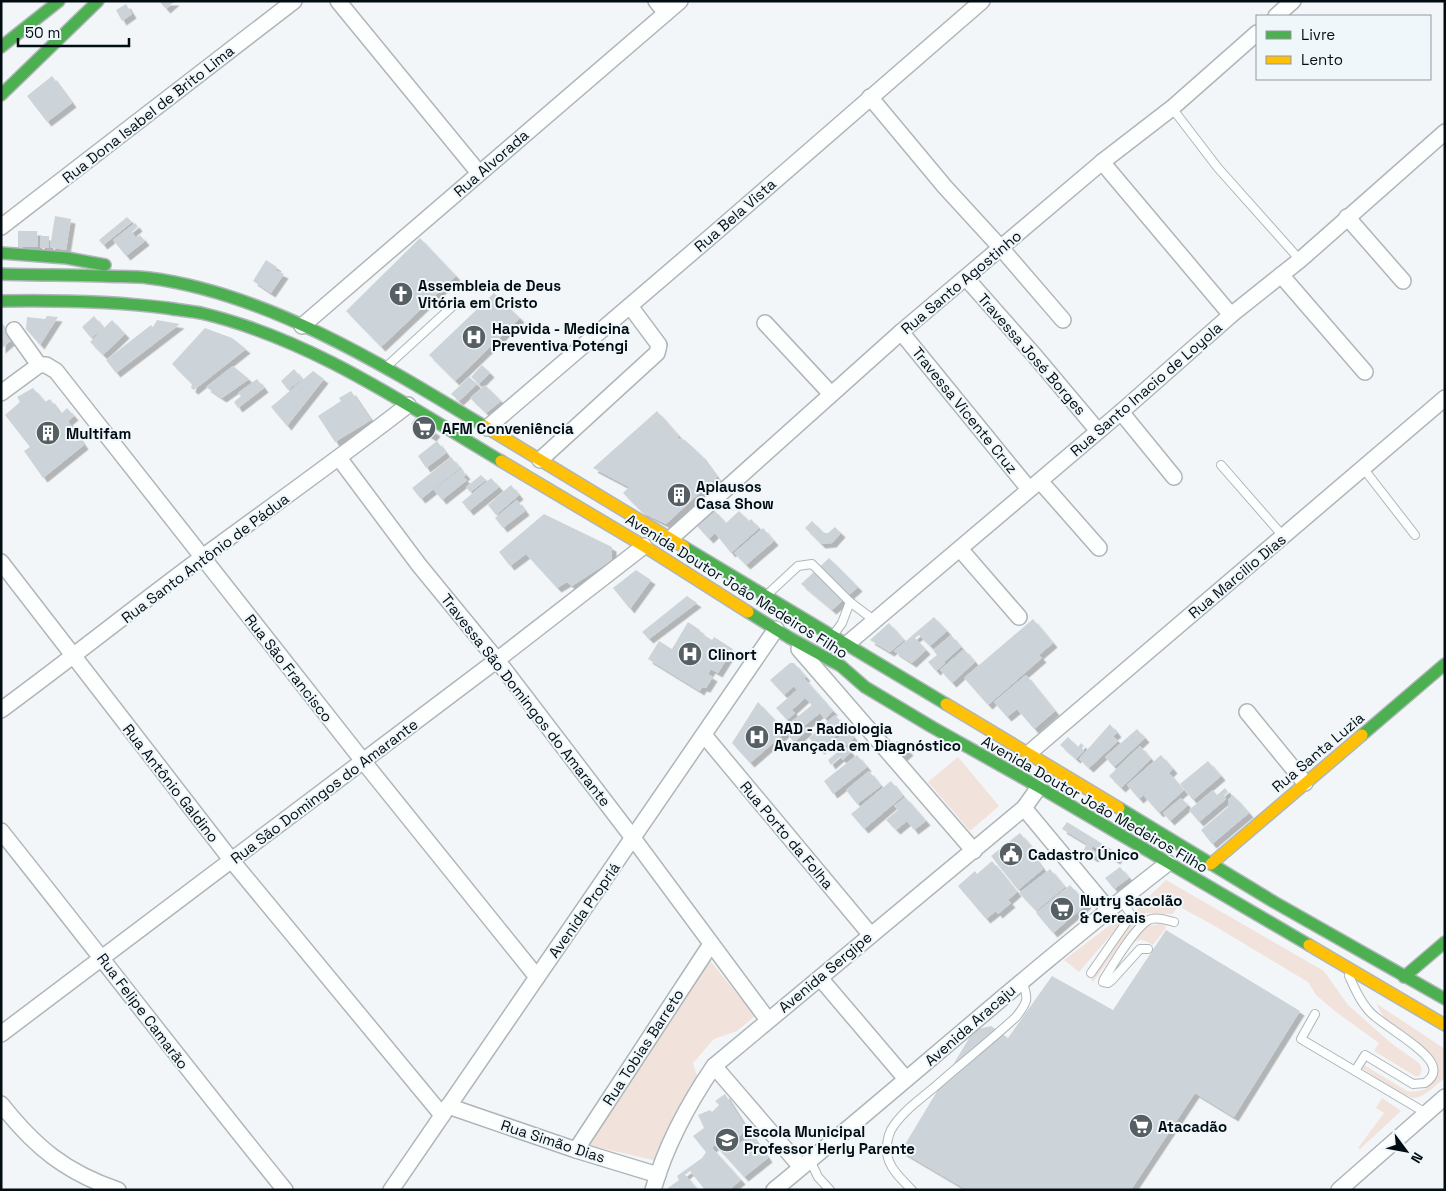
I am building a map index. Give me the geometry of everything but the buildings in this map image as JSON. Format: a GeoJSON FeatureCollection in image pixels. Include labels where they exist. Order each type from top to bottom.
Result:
{"type":"FeatureCollection","features":[{"type":"Feature","properties":{"kind":"main road"},"geometry":{"type":"LineString","coordinates":[[1,36],[49,1]]}},
{"type":"Feature","properties":{"kind":"main road"},"geometry":{"type":"LineString","coordinates":[[1,47],[59,1]]}},
{"type":"Feature","properties":{"kind":"main road"},"geometry":{"type":"LineString","coordinates":[[24,57],[93,1]]}},
{"type":"Feature","properties":{"kind":"main road"},"geometry":{"type":"LineString","coordinates":[[1,95],[98,1]]}},
{"type":"Feature","properties":{"kind":"main road"},"geometry":{"type":"LineString","coordinates":[[1,252],[99,263],[126,269],[149,278]]}},
{"type":"Feature","properties":{"kind":"main road","name":"Avenida Doutor João Medeiros Filho"},"geometry":{"type":"LineString","coordinates":[[1,274],[149,278],[198,288],[236,299],[302,326],[384,368],[487,428],[1274,902],[1445,999]]}},
{"type":"Feature","properties":{"kind":"main road","name":"Avenida Doutor João Medeiros Filho"},"geometry":{"type":"LineString","coordinates":[[1,301],[44,300],[144,305],[200,313],[253,329],[312,353],[354,373],[644,546],[790,638],[841,666],[865,687],[1445,1026]]}},
{"type":"Feature","properties":{"kind":"main road","name":"Rua Santa Luzia"},"geometry":{"type":"LineString","coordinates":[[1211,864],[1445,664]]}},
{"type":"Feature","properties":{"kind":"main road"},"geometry":{"type":"LineString","coordinates":[[841,666],[876,680]]}},
{"type":"Feature","properties":{"kind":"main road"},"geometry":{"type":"LineString","coordinates":[[917,702],[931,696]]}},
{"type":"Feature","properties":{"kind":"main road"},"geometry":{"type":"LineString","coordinates":[[937,730],[953,724],[997,746],[1028,753]]}},
{"type":"Feature","properties":{"kind":"main road"},"geometry":{"type":"LineString","coordinates":[[1404,977],[1445,942]]}},
{"type":"Feature","properties":{"kind":"street","name":"Rua Dona Isabel de Brito Lima"},"geometry":{"type":"LineString","coordinates":[[1,227],[294,1]]}},
{"type":"Feature","properties":{"kind":"street"},"geometry":{"type":"LineString","coordinates":[[338,1],[479,173]]}},
{"type":"Feature","properties":{"kind":"street"},"geometry":{"type":"LineString","coordinates":[[656,1],[666,13]]}},
{"type":"Feature","properties":{"kind":"street","name":"Rua Alvorada"},"geometry":{"type":"LineString","coordinates":[[302,326],[680,1]]}},
{"type":"Feature","properties":{"kind":"street","name":"Rua Bela Vista"},"geometry":{"type":"LineString","coordinates":[[487,428],[982,1]]}},
{"type":"Feature","properties":{"kind":"street"},"geometry":{"type":"LineString","coordinates":[[1277,15],[1293,1]]}},
{"type":"Feature","properties":{"kind":"street","name":"Rua Santo Agostinho"},"geometry":{"type":"LineString","coordinates":[[670,538],[901,332],[1102,162],[1172,108],[1256,34]]}},
{"type":"Feature","properties":{"kind":"street"},"geometry":{"type":"LineString","coordinates":[[870,97],[945,186],[1063,320]]}},
{"type":"Feature","properties":{"kind":"street","name":"Rua Santo Inacio de Loyola"},"geometry":{"type":"LineString","coordinates":[[847,644],[1121,412],[1231,315],[1300,260],[1445,132]]}},
{"type":"Feature","properties":{"kind":"street"},"geometry":{"type":"LineString","coordinates":[[1102,162],[1231,315]]}},
{"type":"Feature","properties":{"kind":"street"},"geometry":{"type":"LineString","coordinates":[[1348,217],[1403,281]]}},
{"type":"Feature","properties":{"kind":"street"},"geometry":{"type":"LineString","coordinates":[[1281,275],[1365,372]]}},
{"type":"Feature","properties":{"kind":"street","name":"Travessa José Borges"},"geometry":{"type":"LineString","coordinates":[[966,278],[1098,430]]}},
{"type":"Feature","properties":{"kind":"street"},"geometry":{"type":"LineString","coordinates":[[540,460],[657,353],[659,345],[630,306]]}},
{"type":"Feature","properties":{"kind":"street"},"geometry":{"type":"LineString","coordinates":[[765,323],[831,394]]}},
{"type":"Feature","properties":{"kind":"street","name":"Rua São Francisco"},"geometry":{"type":"LineString","coordinates":[[14,330],[37,366],[46,365],[56,371],[363,761],[537,977]]}},
{"type":"Feature","properties":{"kind":"street","name":"Travessa Vicente Cruz"},"geometry":{"type":"LineString","coordinates":[[901,332],[1035,485],[1099,548]]}},
{"type":"Feature","properties":{"kind":"street"},"geometry":{"type":"LineString","coordinates":[[1,393],[37,366]]}},
{"type":"Feature","properties":{"kind":"street","name":"Rua Marcilio Dias"},"geometry":{"type":"LineString","coordinates":[[1028,753],[1445,398]]}},
{"type":"Feature","properties":{"kind":"street","name":"Rua Santo Antônio de Pádua"},"geometry":{"type":"LineString","coordinates":[[1,710],[74,657],[202,557],[339,458],[408,405]]}},
{"type":"Feature","properties":{"kind":"street"},"geometry":{"type":"LineString","coordinates":[[1121,412],[1174,477]]}},
{"type":"Feature","properties":{"kind":"street","name":"Travessa São Domingos do Amarante"},"geometry":{"type":"LineString","coordinates":[[339,458],[419,565],[497,660],[633,838],[768,1020]]}},
{"type":"Feature","properties":{"kind":"street","name":"Rua São Domingos do Amarante"},"geometry":{"type":"LineString","coordinates":[[1,1034],[497,660],[644,546]]}},
{"type":"Feature","properties":{"kind":"street"},"geometry":{"type":"LineString","coordinates":[[960,549],[1019,617]]}},
{"type":"Feature","properties":{"kind":"street","name":"Rua Antônio Galdino"},"geometry":{"type":"LineString","coordinates":[[1,562],[232,861],[445,1111]]}},
{"type":"Feature","properties":{"kind":"street","name":"Avenida Propriá"},"geometry":{"type":"LineString","coordinates":[[391,1190],[776,629]]}},
{"type":"Feature","properties":{"kind":"street"},"geometry":{"type":"LineString","coordinates":[[790,638],[974,851]]}},
{"type":"Feature","properties":{"kind":"street"},"geometry":{"type":"LineString","coordinates":[[1247,712],[1305,783]]}},
{"type":"Feature","properties":{"kind":"street","name":"Rua Porto da Folha"},"geometry":{"type":"LineString","coordinates":[[704,735],[870,934]]}},
{"type":"Feature","properties":{"kind":"street","name":"Avenida Sergipe"},"geometry":{"type":"LineString","coordinates":[[655,1182],[687,1109],[714,1066],[870,934],[974,851],[1024,808],[1039,787]]}},
{"type":"Feature","properties":{"kind":"street"},"geometry":{"type":"LineString","coordinates":[[1024,808],[1108,909]]}},
{"type":"Feature","properties":{"kind":"street","name":"Rua Felipe Camarão"},"geometry":{"type":"LineString","coordinates":[[1,831],[103,958],[201,1087],[285,1190]]}},
{"type":"Feature","properties":{"kind":"street","name":"Avenida Aracaju"},"geometry":{"type":"LineString","coordinates":[[774,1190],[1108,909],[1168,863]]}},
{"type":"Feature","properties":{"kind":"street","name":"Rua Tobias Barreto"},"geometry":{"type":"LineString","coordinates":[[576,1150],[711,944]]}},
{"type":"Feature","properties":{"kind":"street"},"geometry":{"type":"LineString","coordinates":[[820,978],[906,1079]]}},
{"type":"Feature","properties":{"kind":"street"},"geometry":{"type":"LineString","coordinates":[[714,1066],[806,1164]]}},
{"type":"Feature","properties":{"kind":"street"},"geometry":{"type":"LineString","coordinates":[[1339,1190],[1445,1097]]}},
{"type":"Feature","properties":{"kind":"street"},"geometry":{"type":"LineString","coordinates":[[1,1104],[20,1128],[60,1163],[84,1177],[118,1190]]}},
{"type":"Feature","properties":{"kind":"street","name":"Rua Simão Dias"},"geometry":{"type":"LineString","coordinates":[[445,1111],[576,1150],[655,1182]]}},
{"type":"Feature","properties":{"kind":"lane"},"geometry":{"type":"LineString","coordinates":[[1172,108],[1218,168],[1300,260]]}},
{"type":"Feature","properties":{"kind":"lane"},"geometry":{"type":"LineString","coordinates":[[384,368],[455,304]]}},
{"type":"Feature","properties":{"kind":"lane"},"geometry":{"type":"LineString","coordinates":[[1221,465],[1282,536]]}},
{"type":"Feature","properties":{"kind":"lane"},"geometry":{"type":"LineString","coordinates":[[1363,468],[1415,534]]}},
{"type":"Feature","properties":{"kind":"lane"},"geometry":{"type":"LineString","coordinates":[[767,596],[798,566],[812,564],[850,602],[875,621]]}},
{"type":"Feature","properties":{"kind":"lane"},"geometry":{"type":"LineString","coordinates":[[833,636],[842,623],[850,602]]}},
{"type":"Feature","properties":{"kind":"lane"},"geometry":{"type":"LineString","coordinates":[[1091,973],[1130,917],[1130,913],[1121,900]]}},
{"type":"Feature","properties":{"kind":"lane"},"geometry":{"type":"LineString","coordinates":[[1274,902],[1292,902]]}},
{"type":"Feature","properties":{"kind":"lane"},"geometry":{"type":"LineString","coordinates":[[1148,950],[1140,948],[1112,980],[1108,983],[1103,982],[1136,930],[1144,922],[1159,918],[1174,922]]}},
{"type":"Feature","properties":{"kind":"lane"},"geometry":{"type":"LineString","coordinates":[[1348,935],[1362,952]]}},
{"type":"Feature","properties":{"kind":"lane"},"geometry":{"type":"LineString","coordinates":[[1345,968],[1359,995],[1371,1012],[1414,1046],[1429,1060],[1434,1069],[1433,1074],[1425,1083],[1414,1084],[1365,1055],[1355,1071]]}},
{"type":"Feature","properties":{"kind":"lane"},"geometry":{"type":"LineString","coordinates":[[912,1190],[899,1177],[886,1154],[891,1130],[902,1116],[924,1095],[1016,1017],[1027,997],[1022,981]]}},
{"type":"Feature","properties":{"kind":"lane"},"geometry":{"type":"LineString","coordinates":[[1316,1014],[1301,1038],[1426,1113]]}},
{"type":"Feature","properties":{"kind":"lane"},"geometry":{"type":"LineString","coordinates":[[806,1164],[830,1190]]}},
{"type":"Feature","properties":{"kind":"shaded area"},"geometry":{"type":"Polygon","coordinates":[[[958,757],[999,806],[970,831],[928,782],[958,757]]]}},
{"type":"Feature","properties":{"kind":"shaded area"},"geometry":{"type":"Polygon","coordinates":[[[1166,880],[1324,971],[1348,1005],[1391,1043],[1419,1063],[1422,1070],[1419,1076],[1415,1076],[1374,1051],[1379,1043],[1316,995],[1308,982],[1178,906],[1173,914],[1146,913],[1139,919],[1093,982],[1090,978],[1142,903],[1166,880]]]}},
{"type":"Feature","properties":{"kind":"shaded area"},"geometry":{"type":"Polygon","coordinates":[[[1118,919],[1122,922],[1079,972],[1064,960],[1118,919]]]}},
{"type":"Feature","properties":{"kind":"shaded area"},"geometry":{"type":"Polygon","coordinates":[[[1160,924],[1166,928],[1153,945],[1142,940],[1132,944],[1142,927],[1160,924]]]}},
{"type":"Feature","properties":{"kind":"shaded area"},"geometry":{"type":"Polygon","coordinates":[[[707,957],[755,1016],[737,1031],[714,1039],[693,1063],[698,1079],[657,1161],[588,1145],[707,957]]]}},
{"type":"Feature","properties":{"kind":"shaded area"},"geometry":{"type":"Polygon","coordinates":[[[1377,1004],[1445,1049],[1445,1078],[1418,1098],[1411,1097],[1397,1090],[1362,1067],[1364,1065],[1407,1091],[1417,1091],[1426,1088],[1431,1077],[1428,1058],[1422,1050],[1387,1020],[1377,1004]]]}},
{"type":"Feature","properties":{"kind":"shaded area"},"geometry":{"type":"Polygon","coordinates":[[[1382,1098],[1401,1111],[1360,1149],[1358,1148],[1384,1113],[1376,1108],[1382,1098]]]}},
{"type":"Feature","properties":{"kind":"traffic: fast"},"geometry":{"type":"LineString","coordinates":[[1,47],[59,1]]}},
{"type":"Feature","properties":{"kind":"traffic: fast"},"geometry":{"type":"LineString","coordinates":[[1,95],[98,1]]}},
{"type":"Feature","properties":{"kind":"traffic: fast"},"geometry":{"type":"LineString","coordinates":[[1,253],[67,258],[105,265]]}},
{"type":"Feature","properties":{"kind":"traffic: fast"},"geometry":{"type":"LineString","coordinates":[[1,274],[143,277],[193,286],[237,299],[324,335],[366,357],[484,426]]}},
{"type":"Feature","properties":{"kind":"traffic: fast"},"geometry":{"type":"LineString","coordinates":[[1,301],[126,304],[201,313],[242,324],[281,339],[356,375],[501,461]]}},
{"type":"Feature","properties":{"kind":"traffic: fast"},"geometry":{"type":"LineString","coordinates":[[684,547],[946,704]]}},
{"type":"Feature","properties":{"kind":"traffic: fast"},"geometry":{"type":"LineString","coordinates":[[748,612],[841,666],[865,687],[932,727],[1039,787],[1309,945]]}},
{"type":"Feature","properties":{"kind":"traffic: fast"},"geometry":{"type":"LineString","coordinates":[[1362,735],[1445,664]]}},
{"type":"Feature","properties":{"kind":"traffic: fast"},"geometry":{"type":"LineString","coordinates":[[1119,808],[1274,902],[1445,999]]}},
{"type":"Feature","properties":{"kind":"traffic: fast"},"geometry":{"type":"LineString","coordinates":[[1404,977],[1445,942]]}},
{"type":"Feature","properties":{"kind":"traffic: slow"},"geometry":{"type":"LineString","coordinates":[[484,426],[684,547]]}},
{"type":"Feature","properties":{"kind":"traffic: slow"},"geometry":{"type":"LineString","coordinates":[[501,461],[644,546],[748,612]]}},
{"type":"Feature","properties":{"kind":"traffic: slow"},"geometry":{"type":"LineString","coordinates":[[946,704],[1119,808]]}},
{"type":"Feature","properties":{"kind":"traffic: slow"},"geometry":{"type":"LineString","coordinates":[[1211,864],[1362,735]]}},
{"type":"Feature","properties":{"kind":"traffic: slow"},"geometry":{"type":"LineString","coordinates":[[1309,945],[1445,1025]]}},
{"type":"Feature","properties":{"kind":"place","name":"Assembleia de Deus Vitória em Cristo"},"geometry":{"type":"Point","coordinates":[401,294]}},
{"type":"Feature","properties":{"kind":"place","name":"Hapvida - Medicina Preventiva Potengi"},"geometry":{"type":"Point","coordinates":[474,337]}},
{"type":"Feature","properties":{"kind":"place","name":"AFM Conveniência"},"geometry":{"type":"Point","coordinates":[424,428]}},
{"type":"Feature","properties":{"kind":"place","name":"Multifam"},"geometry":{"type":"Point","coordinates":[48,433]}},
{"type":"Feature","properties":{"kind":"place","name":"Aplausos Casa Show"},"geometry":{"type":"Point","coordinates":[679,495]}},
{"type":"Feature","properties":{"kind":"place","name":"Clinort"},"geometry":{"type":"Point","coordinates":[690,654]}},
{"type":"Feature","properties":{"kind":"place","name":"RAD - Radiologia Avançada em Diagnóstico"},"geometry":{"type":"Point","coordinates":[757,737]}},
{"type":"Feature","properties":{"kind":"place","name":"Cadastro Único"},"geometry":{"type":"Point","coordinates":[1011,854]}},
{"type":"Feature","properties":{"kind":"place","name":"Nutry Sacolão & Cereais"},"geometry":{"type":"Point","coordinates":[1062,909]}},
{"type":"Feature","properties":{"kind":"place","name":"Atacadão"},"geometry":{"type":"Point","coordinates":[1141,1126]}},
{"type":"Feature","properties":{"kind":"place","name":"Escola Municipal Professor Herly Parente"},"geometry":{"type":"Point","coordinates":[727,1140]}}]}
